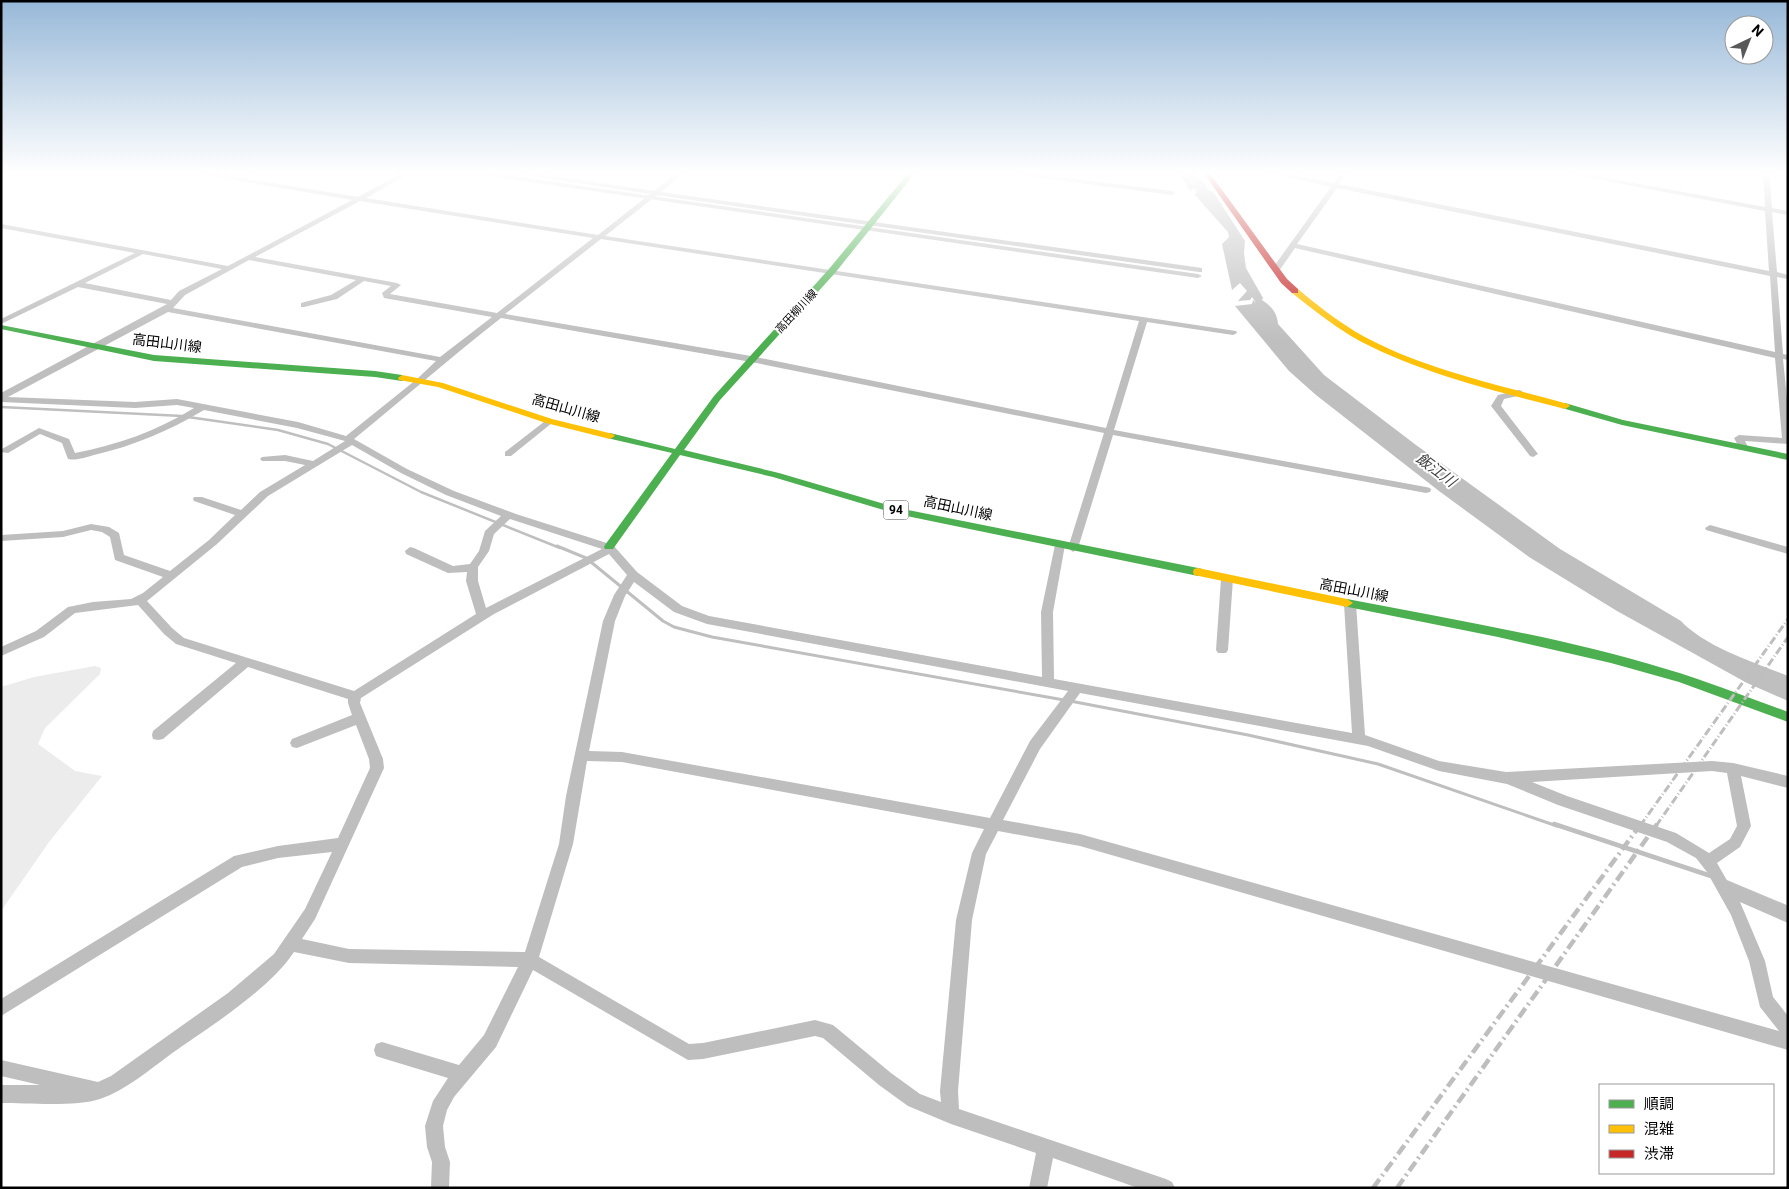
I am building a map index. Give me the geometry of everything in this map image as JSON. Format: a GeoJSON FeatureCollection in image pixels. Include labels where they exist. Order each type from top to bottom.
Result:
{"type":"FeatureCollection","features":[{"type":"Feature","properties":{"kind":"main road"},"geometry":{"type":"LineString","coordinates":[[1246,227],[1284,281],[1303,299],[1367,341],[1417,362],[1622,422],[1788,457]]}},
{"type":"Feature","properties":{"kind":"main road","name":"高田柳川線"},"geometry":{"type":"LineString","coordinates":[[610,548],[717,398],[832,272],[868,228]]}},
{"type":"Feature","properties":{"kind":"main road","name":"高田山川線"},"geometry":{"type":"LineString","coordinates":[[1,327],[162,359],[375,374],[420,381],[481,396],[549,422],[680,451],[776,475],[897,511],[1534,641],[1647,668],[1694,682],[1788,717]]}},
{"type":"Feature","properties":{"kind":"street"},"geometry":{"type":"LineString","coordinates":[[9,227],[230,268]]}},
{"type":"Feature","properties":{"kind":"street"},"geometry":{"type":"LineString","coordinates":[[1,398],[170,306],[182,294],[304,227]]}},
{"type":"Feature","properties":{"kind":"street"},"geometry":{"type":"LineString","coordinates":[[539,227],[1233,333]]}},
{"type":"Feature","properties":{"kind":"street"},"geometry":{"type":"LineString","coordinates":[[1,652],[40,634],[72,610],[92,606],[126,604],[140,600],[172,576],[264,494],[350,440],[442,360],[612,227]]}},
{"type":"Feature","properties":{"kind":"street"},"geometry":{"type":"LineString","coordinates":[[865,227],[1199,270]]}},
{"type":"Feature","properties":{"kind":"street"},"geometry":{"type":"LineString","coordinates":[[1276,269],[1304,227]]}},
{"type":"Feature","properties":{"kind":"street"},"geometry":{"type":"LineString","coordinates":[[1541,227],[1788,277]]}},
{"type":"Feature","properties":{"kind":"street"},"geometry":{"type":"LineString","coordinates":[[1743,447],[1739,438],[1788,441],[1783,357],[1773,274],[1770,227]]}},
{"type":"Feature","properties":{"kind":"street"},"geometry":{"type":"LineString","coordinates":[[1292,244],[1783,357]]}},
{"type":"Feature","properties":{"kind":"street"},"geometry":{"type":"LineString","coordinates":[[1,322],[142,252]]}},
{"type":"Feature","properties":{"kind":"street"},"geometry":{"type":"LineString","coordinates":[[248,258],[397,286],[386,293],[387,296],[751,359],[1107,431],[1426,490]]}},
{"type":"Feature","properties":{"kind":"street"},"geometry":{"type":"LineString","coordinates":[[304,305],[334,297],[362,279]]}},
{"type":"Feature","properties":{"kind":"street"},"geometry":{"type":"LineString","coordinates":[[77,284],[170,306],[442,360]]}},
{"type":"Feature","properties":{"kind":"street"},"geometry":{"type":"LineString","coordinates":[[1073,548],[1107,431],[1144,319]]}},
{"type":"Feature","properties":{"kind":"street"},"geometry":{"type":"LineString","coordinates":[[1519,393],[1501,397],[1496,406],[1533,454]]}},
{"type":"Feature","properties":{"kind":"street"},"geometry":{"type":"LineString","coordinates":[[1,398],[135,405],[177,402],[298,425],[350,440],[442,489],[508,515],[610,548],[633,576],[678,609],[707,620],[1359,739],[1387,746],[1449,768],[1506,778],[1563,801],[1671,836],[1688,844],[1708,861],[1725,889],[1737,912],[1757,961],[1766,1001],[1788,1029]]}},
{"type":"Feature","properties":{"kind":"street"},"geometry":{"type":"LineString","coordinates":[[5,451],[39,431],[66,441],[71,457],[85,455],[142,439],[176,424],[202,407]]}},
{"type":"Feature","properties":{"kind":"street"},"geometry":{"type":"LineString","coordinates":[[508,454],[549,422]]}},
{"type":"Feature","properties":{"kind":"street"},"geometry":{"type":"LineString","coordinates":[[265,459],[285,458],[314,464]]}},
{"type":"Feature","properties":{"kind":"street"},"geometry":{"type":"LineString","coordinates":[[198,498],[242,514]]}},
{"type":"Feature","properties":{"kind":"street"},"geometry":{"type":"LineString","coordinates":[[482,616],[472,581],[473,567],[484,551],[489,533],[508,515]]}},
{"type":"Feature","properties":{"kind":"street"},"geometry":{"type":"LineString","coordinates":[[1,538],[63,534],[91,527],[106,529],[114,534],[119,557],[172,576]]}},
{"type":"Feature","properties":{"kind":"street"},"geometry":{"type":"LineString","coordinates":[[1710,528],[1788,551]]}},
{"type":"Feature","properties":{"kind":"street"},"geometry":{"type":"LineString","coordinates":[[1048,682],[1047,612],[1060,545]]}},
{"type":"Feature","properties":{"kind":"street"},"geometry":{"type":"LineString","coordinates":[[140,600],[168,631],[180,641],[355,696],[515,596],[610,548]]}},
{"type":"Feature","properties":{"kind":"street"},"geometry":{"type":"LineString","coordinates":[[410,552],[452,570],[473,567]]}},
{"type":"Feature","properties":{"kind":"street"},"geometry":{"type":"LineString","coordinates":[[440,1188],[441,1162],[436,1147],[434,1126],[439,1107],[448,1090],[490,1041],[530,960],[566,844],[609,621],[620,595],[633,576]]}},
{"type":"Feature","properties":{"kind":"street"},"geometry":{"type":"LineString","coordinates":[[1222,650],[1227,579]]}},
{"type":"Feature","properties":{"kind":"street"},"geometry":{"type":"LineString","coordinates":[[1350,604],[1359,739]]}},
{"type":"Feature","properties":{"kind":"street"},"geometry":{"type":"LineString","coordinates":[[158,735],[246,662]]}},
{"type":"Feature","properties":{"kind":"street"},"geometry":{"type":"LineString","coordinates":[[951,1115],[949,1091],[964,920],[979,853],[1035,745],[1077,687]]}},
{"type":"Feature","properties":{"kind":"street"},"geometry":{"type":"LineString","coordinates":[[1,1094],[85,1094],[100,1091],[117,1082],[264,976],[292,944],[310,914],[377,768],[376,759],[354,703],[355,696]]}},
{"type":"Feature","properties":{"kind":"street"},"geometry":{"type":"LineString","coordinates":[[297,743],[359,718]]}},
{"type":"Feature","properties":{"kind":"street"},"geometry":{"type":"LineString","coordinates":[[582,756],[622,758],[1080,840],[1788,1042]]}},
{"type":"Feature","properties":{"kind":"street"},"geometry":{"type":"LineString","coordinates":[[1506,778],[1712,766],[1733,768],[1788,782]]}},
{"type":"Feature","properties":{"kind":"street"},"geometry":{"type":"LineString","coordinates":[[1708,861],[1735,843],[1744,826],[1733,768]]}},
{"type":"Feature","properties":{"kind":"street"},"geometry":{"type":"LineString","coordinates":[[1,1008],[239,861],[278,852],[342,844]]}},
{"type":"Feature","properties":{"kind":"street"},"geometry":{"type":"LineString","coordinates":[[1725,889],[1788,916]]}},
{"type":"Feature","properties":{"kind":"street"},"geometry":{"type":"LineString","coordinates":[[292,944],[349,956],[530,960],[688,1052],[703,1051],[816,1028],[828,1031],[885,1079],[914,1100],[951,1115],[1166,1188]]}},
{"type":"Feature","properties":{"kind":"street"},"geometry":{"type":"LineString","coordinates":[[382,1050],[462,1074]]}},
{"type":"Feature","properties":{"kind":"street"},"geometry":{"type":"LineString","coordinates":[[1,1068],[100,1091]]}},
{"type":"Feature","properties":{"kind":"street"},"geometry":{"type":"LineString","coordinates":[[1038,1188],[1046,1147]]}},
{"type":"Feature","properties":{"kind":"shaded area"},"geometry":{"type":"Polygon","coordinates":[[[95,666],[101,668],[100,674],[45,728],[38,744],[75,771],[102,776],[49,842],[1,911],[1,687],[34,677],[95,666]]]}},
{"type":"Feature","properties":{"kind":"water","name":"飯江川"},"geometry":{"type":"Polygon","coordinates":[[[1224,227],[1236,227],[1245,241],[1246,268],[1263,298],[1262,300],[1273,310],[1278,324],[1324,375],[1416,445],[1560,549],[1681,621],[1703,639],[1746,660],[1788,676],[1788,701],[1747,683],[1617,611],[1529,557],[1439,491],[1316,395],[1289,371],[1235,306],[1252,304],[1253,300],[1256,303],[1252,297],[1250,300],[1238,301],[1247,291],[1240,283],[1232,290],[1222,244],[1229,237],[1224,227]]]}},
{"type":"Feature","properties":{"kind":"waterway"},"geometry":{"type":"LineString","coordinates":[[856,227],[1198,276]]}},
{"type":"Feature","properties":{"kind":"waterway"},"geometry":{"type":"LineString","coordinates":[[1,407],[182,416]]}},
{"type":"Feature","properties":{"kind":"waterway"},"geometry":{"type":"LineString","coordinates":[[188,417],[278,430],[328,444],[421,492],[560,548]]}},
{"type":"Feature","properties":{"kind":"waterway"},"geometry":{"type":"LineString","coordinates":[[557,546],[586,558],[663,621],[674,627],[712,637],[1064,700]]}},
{"type":"Feature","properties":{"kind":"waterway"},"geometry":{"type":"LineString","coordinates":[[1070,701],[1248,735],[1378,764],[1557,826]]}},
{"type":"Feature","properties":{"kind":"waterway"},"geometry":{"type":"LineString","coordinates":[[1554,824],[1711,876]]}},
{"type":"Feature","properties":{"kind":"waterway"},"geometry":{"type":"LineString","coordinates":[[1726,882],[1788,908]]}},
{"type":"Feature","properties":{"kind":"railway"},"geometry":{"type":"LineString","coordinates":[[1640,826],[1788,619]]}},
{"type":"Feature","properties":{"kind":"railway"},"geometry":{"type":"LineString","coordinates":[[1656,826],[1788,637]]}},
{"type":"Feature","properties":{"kind":"railway"},"geometry":{"type":"LineString","coordinates":[[1373,1188],[1641,824]]}},
{"type":"Feature","properties":{"kind":"railway"},"geometry":{"type":"LineString","coordinates":[[1397,1188],[1657,824]]}},
{"type":"Feature","properties":{"kind":"traffic: fast"},"geometry":{"type":"LineString","coordinates":[[609,547],[717,398],[832,271],[868,227]]}},
{"type":"Feature","properties":{"kind":"traffic: fast"},"geometry":{"type":"LineString","coordinates":[[1,327],[154,358],[375,374],[402,378]]}},
{"type":"Feature","properties":{"kind":"traffic: fast"},"geometry":{"type":"LineString","coordinates":[[1565,406],[1622,422],[1788,457]]}},
{"type":"Feature","properties":{"kind":"traffic: fast"},"geometry":{"type":"LineString","coordinates":[[610,436],[776,475],[897,511],[1198,572]]}},
{"type":"Feature","properties":{"kind":"traffic: fast"},"geometry":{"type":"LineString","coordinates":[[1347,603],[1611,658],[1684,679],[1788,717]]}},
{"type":"Feature","properties":{"kind":"traffic: slow"},"geometry":{"type":"LineString","coordinates":[[1295,291],[1324,315],[1388,351],[1458,376],[1565,406]]}},
{"type":"Feature","properties":{"kind":"traffic: slow"},"geometry":{"type":"LineString","coordinates":[[402,378],[440,385],[549,421],[610,436]]}},
{"type":"Feature","properties":{"kind":"traffic: slow"},"geometry":{"type":"LineString","coordinates":[[1198,572],[1347,603]]}},
{"type":"Feature","properties":{"kind":"traffic: jam"},"geometry":{"type":"LineString","coordinates":[[1246,227],[1284,281],[1295,291]]}}]}
